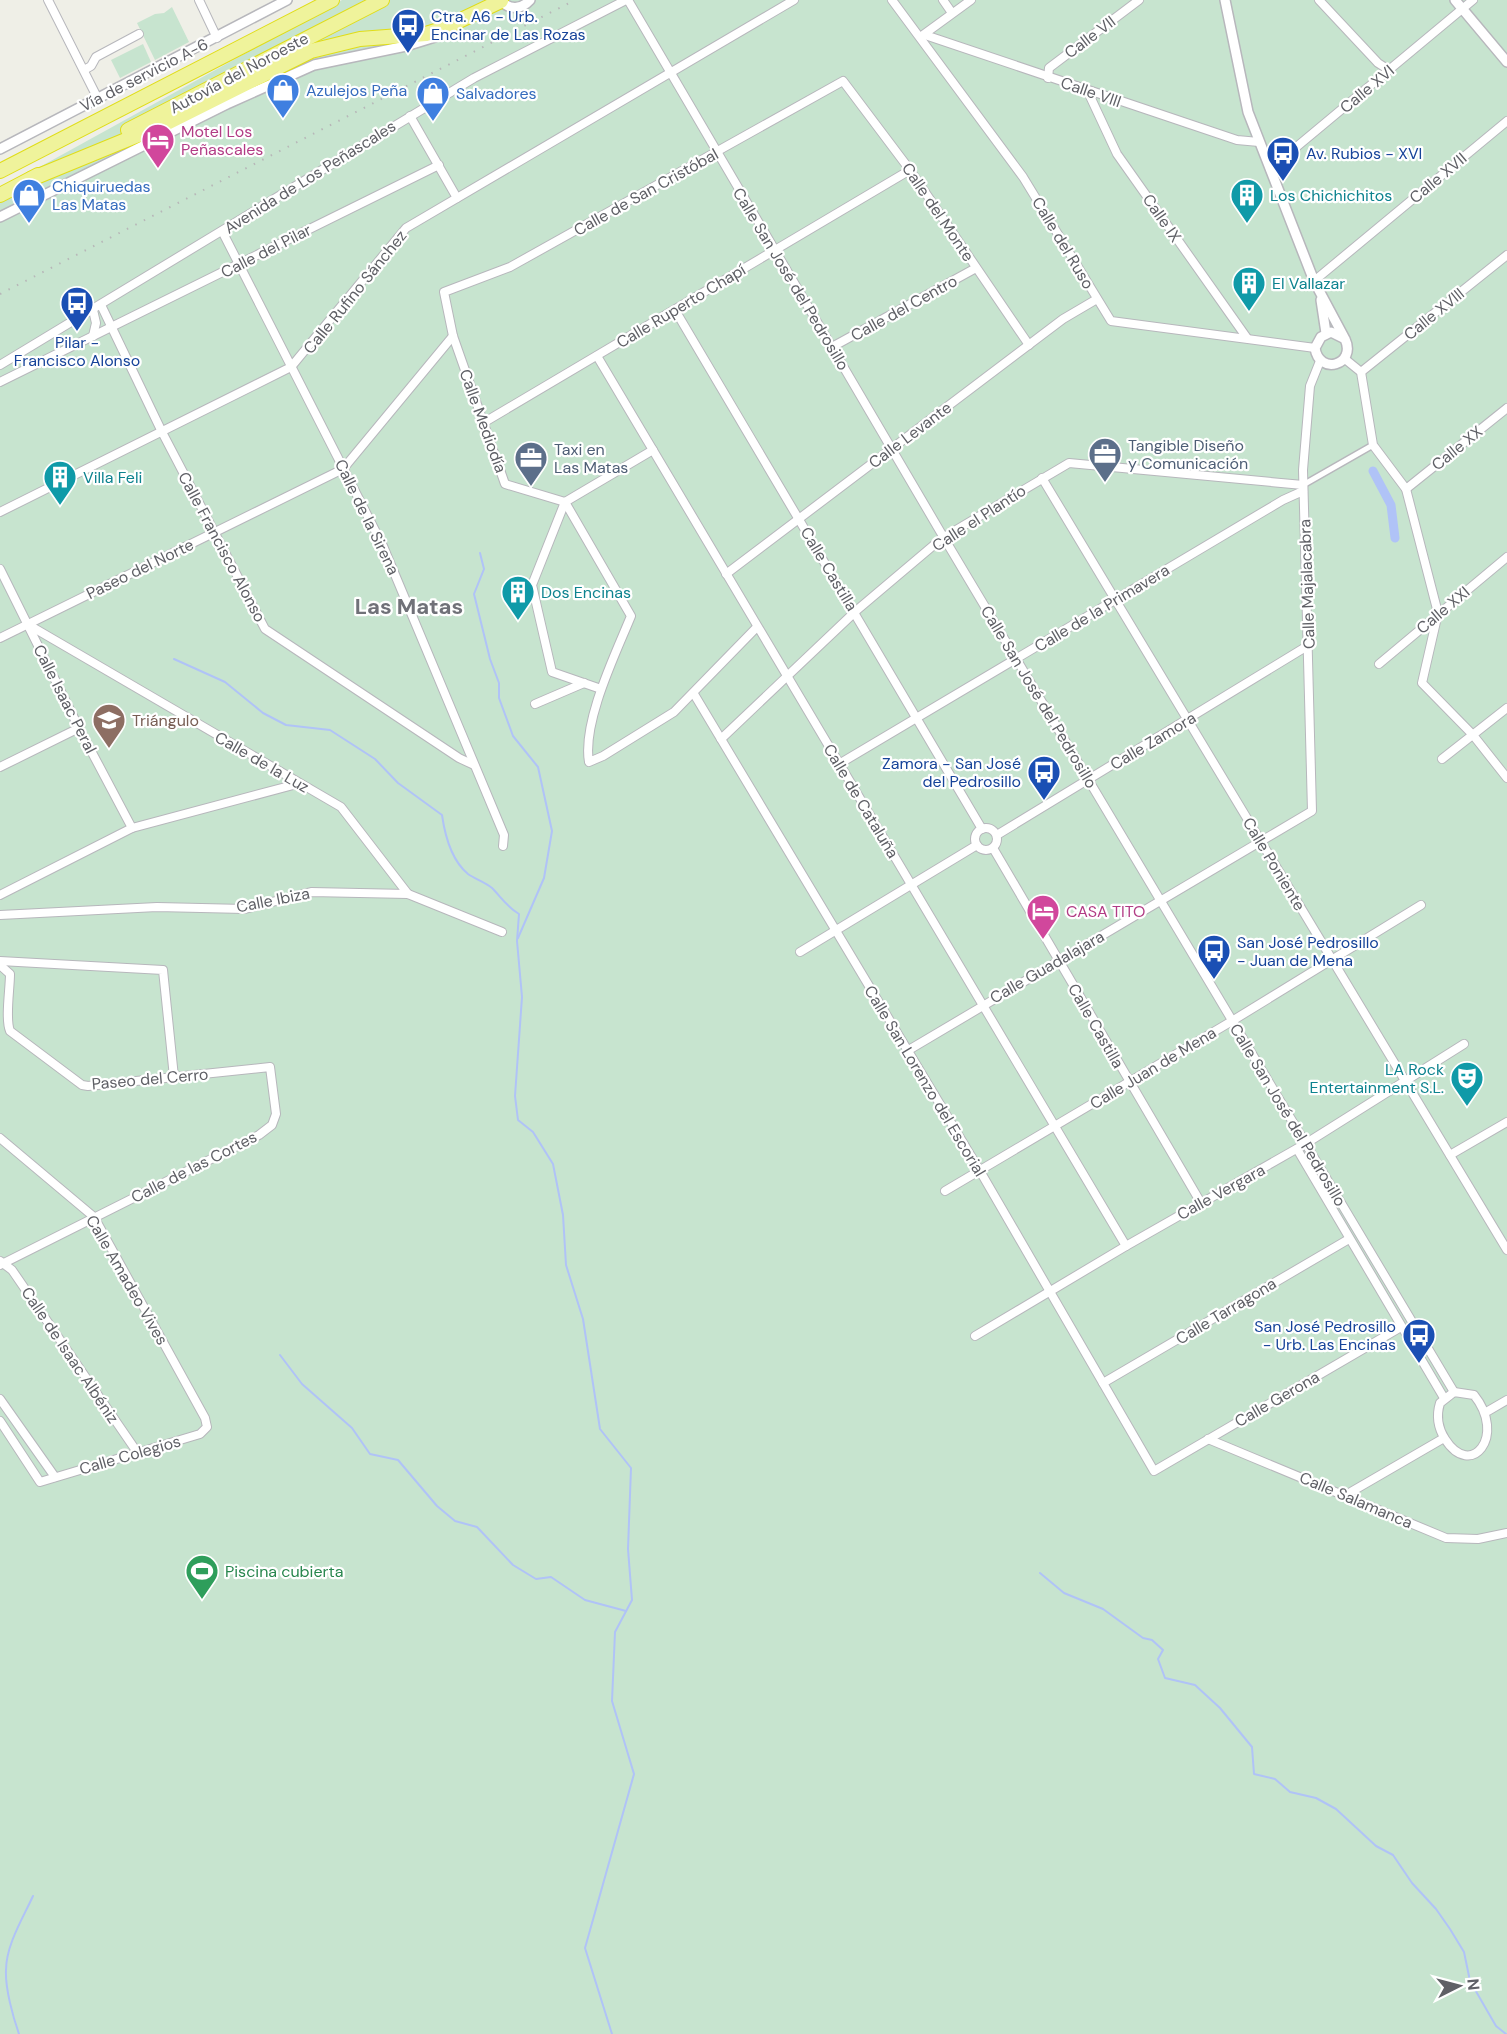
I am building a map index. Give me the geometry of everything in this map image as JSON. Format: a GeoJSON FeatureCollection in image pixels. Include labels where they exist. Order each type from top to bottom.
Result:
{"type":"FeatureCollection","features":[{"type":"Feature","properties":{"kind":"highway","name":"Autovía del Noroeste"},"geometry":{"type":"LineString","coordinates":[[0,171],[332,0]]}},
{"type":"Feature","properties":{"kind":"highway","name":"Autovía del Noroeste"},"geometry":{"type":"LineString","coordinates":[[0,195],[382,0]]}},
{"type":"Feature","properties":{"kind":"highway"},"geometry":{"type":"LineString","coordinates":[[31,179],[165,124],[311,51],[360,39],[426,34],[502,2]]}},
{"type":"Feature","properties":{"kind":"street"},"geometry":{"type":"LineString","coordinates":[[48,0],[98,99]]}},
{"type":"Feature","properties":{"kind":"street"},"geometry":{"type":"LineString","coordinates":[[199,0],[217,38]]}},
{"type":"Feature","properties":{"kind":"street","name":"Vía de servicio A-6"},"geometry":{"type":"LineString","coordinates":[[0,149],[217,38],[286,0]]}},
{"type":"Feature","properties":{"kind":"street"},"geometry":{"type":"LineString","coordinates":[[0,217],[227,104],[314,65],[426,40],[502,2],[519,7],[530,0]]}},
{"type":"Feature","properties":{"kind":"street","name":"Calle San José del Pedrosillo"},"geometry":{"type":"LineString","coordinates":[[627,0],[891,449],[1454,1392]]}},
{"type":"Feature","properties":{"kind":"street","name":"Avenida de Los Peñascales"},"geometry":{"type":"LineString","coordinates":[[0,365],[474,78],[627,0]]}},
{"type":"Feature","properties":{"kind":"street","name":"Calle Rufino Sánchez"},"geometry":{"type":"LineString","coordinates":[[0,512],[291,367],[406,228],[794,0]]}},
{"type":"Feature","properties":{"kind":"street","name":"Calle del Ruso"},"geometry":{"type":"LineString","coordinates":[[892,0],[922,35],[1023,177],[1111,321],[1315,348]]}},
{"type":"Feature","properties":{"kind":"street"},"geometry":{"type":"LineString","coordinates":[[943,0],[952,14]]}},
{"type":"Feature","properties":{"kind":"street"},"geometry":{"type":"LineString","coordinates":[[922,35],[971,0]]}},
{"type":"Feature","properties":{"kind":"street","name":"Calle VII"},"geometry":{"type":"LineString","coordinates":[[1048,78],[1049,68],[1139,0]]}},
{"type":"Feature","properties":{"kind":"street"},"geometry":{"type":"LineString","coordinates":[[1225,0],[1248,112],[1314,281],[1346,339],[1348,352],[1346,358],[1333,366],[1320,361],[1315,348],[1317,342],[1326,333],[1337,333],[1346,339]]}},
{"type":"Feature","properties":{"kind":"street"},"geometry":{"type":"LineString","coordinates":[[1319,0],[1378,63],[1389,70]]}},
{"type":"Feature","properties":{"kind":"street"},"geometry":{"type":"LineString","coordinates":[[1455,0],[1507,62]]}},
{"type":"Feature","properties":{"kind":"street","name":"Calle XVI"},"geometry":{"type":"LineString","coordinates":[[1270,169],[1473,0]]}},
{"type":"Feature","properties":{"kind":"street"},"geometry":{"type":"LineString","coordinates":[[84,70],[91,66],[96,57],[139,34]]}},
{"type":"Feature","properties":{"kind":"street","name":"Calle VIII"},"geometry":{"type":"LineString","coordinates":[[922,35],[1238,140],[1259,142]]}},
{"type":"Feature","properties":{"kind":"street","name":"Calle de San Cristóbal"},"geometry":{"type":"LineString","coordinates":[[453,336],[444,292],[510,267],[843,81]]}},
{"type":"Feature","properties":{"kind":"street","name":"Calle del Monte"},"geometry":{"type":"LineString","coordinates":[[843,81],[910,170],[1029,345]]}},
{"type":"Feature","properties":{"kind":"street","name":"Calle IX"},"geometry":{"type":"LineString","coordinates":[[1088,92],[1117,154],[1247,338]]}},
{"type":"Feature","properties":{"kind":"street"},"geometry":{"type":"LineString","coordinates":[[410,116],[457,198]]}},
{"type":"Feature","properties":{"kind":"street","name":"Calle XVII"},"geometry":{"type":"LineString","coordinates":[[1314,281],[1507,121]]}},
{"type":"Feature","properties":{"kind":"street","name":"Calle del Pilar"},"geometry":{"type":"LineString","coordinates":[[0,382],[439,165]]}},
{"type":"Feature","properties":{"kind":"street","name":"Calle Ruperto Chapí"},"geometry":{"type":"LineString","coordinates":[[483,423],[910,170]]}},
{"type":"Feature","properties":{"kind":"street","name":"Calle de la Sirena"},"geometry":{"type":"LineString","coordinates":[[222,231],[383,546],[504,836],[503,846]]}},
{"type":"Feature","properties":{"kind":"street","name":"Calle XVIII"},"geometry":{"type":"LineString","coordinates":[[1361,372],[1507,255]]}},
{"type":"Feature","properties":{"kind":"street","name":"Calle del Centro"},"geometry":{"type":"LineString","coordinates":[[832,347],[976,268]]}},
{"type":"Feature","properties":{"kind":"street"},"geometry":{"type":"LineString","coordinates":[[1321,295],[1326,333]]}},
{"type":"Feature","properties":{"kind":"street","name":"Calle Levante"},"geometry":{"type":"LineString","coordinates":[[726,574],[1063,319],[1097,298]]}},
{"type":"Feature","properties":{"kind":"street","name":"Calle Francisco Alonso"},"geometry":{"type":"LineString","coordinates":[[101,305],[162,432],[265,629],[459,758],[474,765]]}},
{"type":"Feature","properties":{"kind":"street"},"geometry":{"type":"LineString","coordinates":[[93,310],[96,322],[93,336]]}},
{"type":"Feature","properties":{"kind":"street","name":"Calle Castilla"},"geometry":{"type":"LineString","coordinates":[[675,310],[982,829]]}},
{"type":"Feature","properties":{"kind":"street","name":"Calle Mediodía"},"geometry":{"type":"LineString","coordinates":[[453,336],[505,484],[565,502]]}},
{"type":"Feature","properties":{"kind":"street","name":"Paseo del Norte"},"geometry":{"type":"LineString","coordinates":[[0,638],[344,469],[453,336]]}},
{"type":"Feature","properties":{"kind":"street","name":"Calle de Cataluña"},"geometry":{"type":"LineString","coordinates":[[597,356],[756,628],[1126,1246]]}},
{"type":"Feature","properties":{"kind":"street"},"geometry":{"type":"LineString","coordinates":[[1346,358],[1361,372],[1373,445],[1406,489],[1438,613],[1422,683],[1473,735],[1507,778]]}},
{"type":"Feature","properties":{"kind":"street","name":"Calle Majalacabra"},"geometry":{"type":"LineString","coordinates":[[1312,811],[1303,488],[1310,386],[1320,361]]}},
{"type":"Feature","properties":{"kind":"street","name":"Calle XX"},"geometry":{"type":"LineString","coordinates":[[1406,489],[1507,408]]}},
{"type":"Feature","properties":{"kind":"street","name":"Calle de la Primavera"},"geometry":{"type":"LineString","coordinates":[[839,764],[1373,445]]}},
{"type":"Feature","properties":{"kind":"street"},"geometry":{"type":"LineString","coordinates":[[601,689],[552,672],[532,585],[565,502],[653,450]]}},
{"type":"Feature","properties":{"kind":"street","name":"Calle el Plantío"},"geometry":{"type":"LineString","coordinates":[[722,739],[855,612],[944,537],[1069,463],[1303,488]]}},
{"type":"Feature","properties":{"kind":"street","name":"Calle Poniente"},"geometry":{"type":"LineString","coordinates":[[1042,478],[1507,1250]]}},
{"type":"Feature","properties":{"kind":"street"},"geometry":{"type":"LineString","coordinates":[[565,502],[631,616],[601,689],[587,751],[589,762],[603,756],[674,712],[756,628]]}},
{"type":"Feature","properties":{"kind":"street","name":"Calle XXI"},"geometry":{"type":"LineString","coordinates":[[1379,664],[1507,557]]}},
{"type":"Feature","properties":{"kind":"street","name":"Calle Isaac Peral"},"geometry":{"type":"LineString","coordinates":[[0,569],[78,728],[132,828]]}},
{"type":"Feature","properties":{"kind":"street","name":"Calle de la Luz"},"geometry":{"type":"LineString","coordinates":[[27,624],[297,784],[341,807],[408,894]]}},
{"type":"Feature","properties":{"kind":"street","name":"Calle Zamora"},"geometry":{"type":"LineString","coordinates":[[997,835],[1309,645]]}},
{"type":"Feature","properties":{"kind":"street"},"geometry":{"type":"LineString","coordinates":[[536,704],[584,683]]}},
{"type":"Feature","properties":{"kind":"street","name":"Calle San Lorenzo del Escorial"},"geometry":{"type":"LineString","coordinates":[[694,694],[834,931],[980,1171],[1154,1471]]}},
{"type":"Feature","properties":{"kind":"street"},"geometry":{"type":"LineString","coordinates":[[1442,759],[1507,708]]}},
{"type":"Feature","properties":{"kind":"street"},"geometry":{"type":"LineString","coordinates":[[0,767],[78,728]]}},
{"type":"Feature","properties":{"kind":"street"},"geometry":{"type":"LineString","coordinates":[[0,895],[132,828],[297,784]]}},
{"type":"Feature","properties":{"kind":"street","name":"Calle Guadalajara"},"geometry":{"type":"LineString","coordinates":[[907,1051],[1312,811]]}},
{"type":"Feature","properties":{"kind":"street"},"geometry":{"type":"LineString","coordinates":[[982,829],[990,829],[997,835],[997,842],[993,848],[984,850],[977,845],[976,836],[982,829]]}},
{"type":"Feature","properties":{"kind":"street"},"geometry":{"type":"LineString","coordinates":[[800,952],[977,845]]}},
{"type":"Feature","properties":{"kind":"street","name":"Calle Castilla"},"geometry":{"type":"LineString","coordinates":[[993,848],[1201,1203]]}},
{"type":"Feature","properties":{"kind":"street","name":"Calle Ibiza"},"geometry":{"type":"LineString","coordinates":[[0,915],[157,907],[245,909],[311,892],[408,894],[502,932]]}},
{"type":"Feature","properties":{"kind":"street","name":"Calle Juan de Mena"},"geometry":{"type":"LineString","coordinates":[[945,1191],[1233,1021],[1421,905]]}},
{"type":"Feature","properties":{"kind":"street"},"geometry":{"type":"LineString","coordinates":[[0,963],[163,970],[174,1077]]}},
{"type":"Feature","properties":{"kind":"street","name":"Paseo del Cerro"},"geometry":{"type":"LineString","coordinates":[[0,963],[10,974],[10,1004],[7,1021],[10,1031],[82,1085],[270,1067]]}},
{"type":"Feature","properties":{"kind":"street","name":"Calle Vergara"},"geometry":{"type":"LineString","coordinates":[[975,1336],[1126,1246],[1297,1149],[1464,1044]]}},
{"type":"Feature","properties":{"kind":"street","name":"Calle de las Cortes"},"geometry":{"type":"LineString","coordinates":[[94,1217],[259,1135],[272,1125],[276,1114],[270,1067]]}},
{"type":"Feature","properties":{"kind":"street"},"geometry":{"type":"LineString","coordinates":[[1450,1155],[1507,1122]]}},
{"type":"Feature","properties":{"kind":"street","name":"Calle Amadeo Vives"},"geometry":{"type":"LineString","coordinates":[[0,1138],[94,1217],[205,1418]]}},
{"type":"Feature","properties":{"kind":"street","name":"Calle San José del Pedrosillo"},"geometry":{"type":"LineString","coordinates":[[1297,1149],[1348,1239],[1444,1398]]}},
{"type":"Feature","properties":{"kind":"street"},"geometry":{"type":"LineString","coordinates":[[1,1263],[94,1217]]}},
{"type":"Feature","properties":{"kind":"street","name":"Calle Tarragona"},"geometry":{"type":"LineString","coordinates":[[1103,1383],[1348,1239]]}},
{"type":"Feature","properties":{"kind":"street","name":"Calle de Isaac Albéniz"},"geometry":{"type":"LineString","coordinates":[[1,1263],[12,1270],[137,1452]]}},
{"type":"Feature","properties":{"kind":"street","name":"Calle Gerona"},"geometry":{"type":"LineString","coordinates":[[1154,1471],[1401,1327]]}},
{"type":"Feature","properties":{"kind":"street"},"geometry":{"type":"LineString","coordinates":[[1454,1392],[1474,1395],[1488,1411],[1494,1425],[1494,1436],[1482,1452],[1471,1455],[1460,1454],[1444,1438],[1439,1425],[1438,1410],[1444,1398],[1454,1392]]}},
{"type":"Feature","properties":{"kind":"street"},"geometry":{"type":"LineString","coordinates":[[0,1399],[55,1477]]}},
{"type":"Feature","properties":{"kind":"street"},"geometry":{"type":"LineString","coordinates":[[1488,1411],[1507,1400]]}},
{"type":"Feature","properties":{"kind":"street","name":"Calle Colegios"},"geometry":{"type":"LineString","coordinates":[[0,1421],[40,1482],[200,1434],[207,1427],[205,1418]]}},
{"type":"Feature","properties":{"kind":"street"},"geometry":{"type":"LineString","coordinates":[[1344,1496],[1444,1438]]}},
{"type":"Feature","properties":{"kind":"street","name":"Calle Salamanca"},"geometry":{"type":"LineString","coordinates":[[1208,1439],[1446,1538],[1478,1539],[1507,1533]]}},
{"type":"Feature","properties":{"kind":"green space"},"geometry":{"type":"Polygon","coordinates":[[[342,0],[1507,0],[1507,2034],[0,2034],[0,189],[342,0]]]}},
{"type":"Feature","properties":{"kind":"green space"},"geometry":{"type":"Polygon","coordinates":[[[172,7],[189,42],[155,60],[137,23],[155,14],[164,13],[172,7]]]}},
{"type":"Feature","properties":{"kind":"green space"},"geometry":{"type":"Polygon","coordinates":[[[143,44],[151,62],[120,78],[111,60],[143,44]]]}},
{"type":"Feature","properties":{"kind":"waterway"},"geometry":{"type":"LineString","coordinates":[[1373,471],[1391,505],[1395,538]]}},
{"type":"Feature","properties":{"kind":"waterway"},"geometry":{"type":"LineString","coordinates":[[480,553],[484,569],[474,594],[490,659],[499,683],[499,698],[513,736],[538,767],[552,831],[544,878],[518,938]]}},
{"type":"Feature","properties":{"kind":"waterway"},"geometry":{"type":"LineString","coordinates":[[174,659],[225,682],[263,713],[286,725],[330,730],[375,759],[398,783],[442,815],[450,847],[457,862],[468,874],[492,888],[519,914],[517,941],[522,997],[515,1096],[518,1120],[533,1132],[553,1164],[563,1215],[566,1265],[583,1319],[600,1429],[631,1468],[628,1549],[632,1600],[615,1632],[612,1701],[634,1774],[585,1948],[612,2034]]}},
{"type":"Feature","properties":{"kind":"waterway"},"geometry":{"type":"LineString","coordinates":[[280,1355],[302,1384],[352,1428],[370,1454],[398,1460],[437,1506],[455,1521],[477,1527],[513,1565],[536,1579],[551,1577],[585,1600],[626,1611]]}},
{"type":"Feature","properties":{"kind":"waterway"},"geometry":{"type":"LineString","coordinates":[[1040,1573],[1064,1593],[1103,1609],[1143,1638],[1152,1640],[1163,1650],[1158,1659],[1165,1678],[1195,1685],[1220,1708],[1252,1747],[1254,1774],[1275,1779],[1290,1792],[1316,1798],[1336,1809],[1376,1846],[1393,1855],[1412,1883],[1436,1909],[1450,1929],[1464,1952],[1470,1981],[1496,2026],[1506,2034]]}},
{"type":"Feature","properties":{"kind":"waterway"},"geometry":{"type":"LineString","coordinates":[[19,2034],[8,1994],[7,1961],[16,1932],[33,1896]]}},
{"type":"Feature","properties":{"kind":"railway"},"geometry":{"type":"LineString","coordinates":[[0,294],[575,0]]}},
{"type":"Feature","properties":{"kind":"place","name":"Ctra. A6 - Urb. Encinar de Las Rozas"},"geometry":{"type":"Point","coordinates":[408,54]}},
{"type":"Feature","properties":{"kind":"place","name":"Azulejos Peña"},"geometry":{"type":"Point","coordinates":[283,119]}},
{"type":"Feature","properties":{"kind":"place","name":"Salvadores"},"geometry":{"type":"Point","coordinates":[433,122]}},
{"type":"Feature","properties":{"kind":"place","name":"Motel Los Peñascales"},"geometry":{"type":"Point","coordinates":[158,169]}},
{"type":"Feature","properties":{"kind":"place","name":"Av. Rubios - XVI"},"geometry":{"type":"Point","coordinates":[1283,182]}},
{"type":"Feature","properties":{"kind":"place","name":"Chiquiruedas Las Matas"},"geometry":{"type":"Point","coordinates":[29,224]}},
{"type":"Feature","properties":{"kind":"place","name":"Los Chichichitos"},"geometry":{"type":"Point","coordinates":[1247,224]}},
{"type":"Feature","properties":{"kind":"place","name":"El Vallazar"},"geometry":{"type":"Point","coordinates":[1249,312]}},
{"type":"Feature","properties":{"kind":"place","name":"Pilar - Francisco Alonso"},"geometry":{"type":"Point","coordinates":[77,332]}},
{"type":"Feature","properties":{"kind":"place","name":"Tangible Diseño y Comunicación"},"geometry":{"type":"Point","coordinates":[1105,483]}},
{"type":"Feature","properties":{"kind":"place","name":"Taxi en Las Matas"},"geometry":{"type":"Point","coordinates":[531,487]}},
{"type":"Feature","properties":{"kind":"place","name":"Villa Feli"},"geometry":{"type":"Point","coordinates":[60,506]}},
{"type":"Feature","properties":{"kind":"place","name":"Dos Encinas"},"geometry":{"type":"Point","coordinates":[518,621]}},
{"type":"Feature","properties":{"kind":"place","name":"Triángulo"},"geometry":{"type":"Point","coordinates":[109,749]}},
{"type":"Feature","properties":{"kind":"place","name":"Zamora - San José del Pedrosillo"},"geometry":{"type":"Point","coordinates":[1044,801]}},
{"type":"Feature","properties":{"kind":"place","name":"CASA TITO"},"geometry":{"type":"Point","coordinates":[1043,940]}},
{"type":"Feature","properties":{"kind":"place","name":"San José Pedrosillo - Juan de Mena"},"geometry":{"type":"Point","coordinates":[1214,980]}},
{"type":"Feature","properties":{"kind":"place","name":"LA Rock Entertainment S.L."},"geometry":{"type":"Point","coordinates":[1467,1107]}},
{"type":"Feature","properties":{"kind":"place","name":"San José Pedrosillo - Urb. Las Encinas"},"geometry":{"type":"Point","coordinates":[1419,1364]}},
{"type":"Feature","properties":{"kind":"place","name":"Piscina cubierta"},"geometry":{"type":"Point","coordinates":[202,1600]}},
{"type":"Feature","properties":{"kind":"district","name":"Las Matas"},"geometry":{"type":"Point","coordinates":[409,606]}}]}
